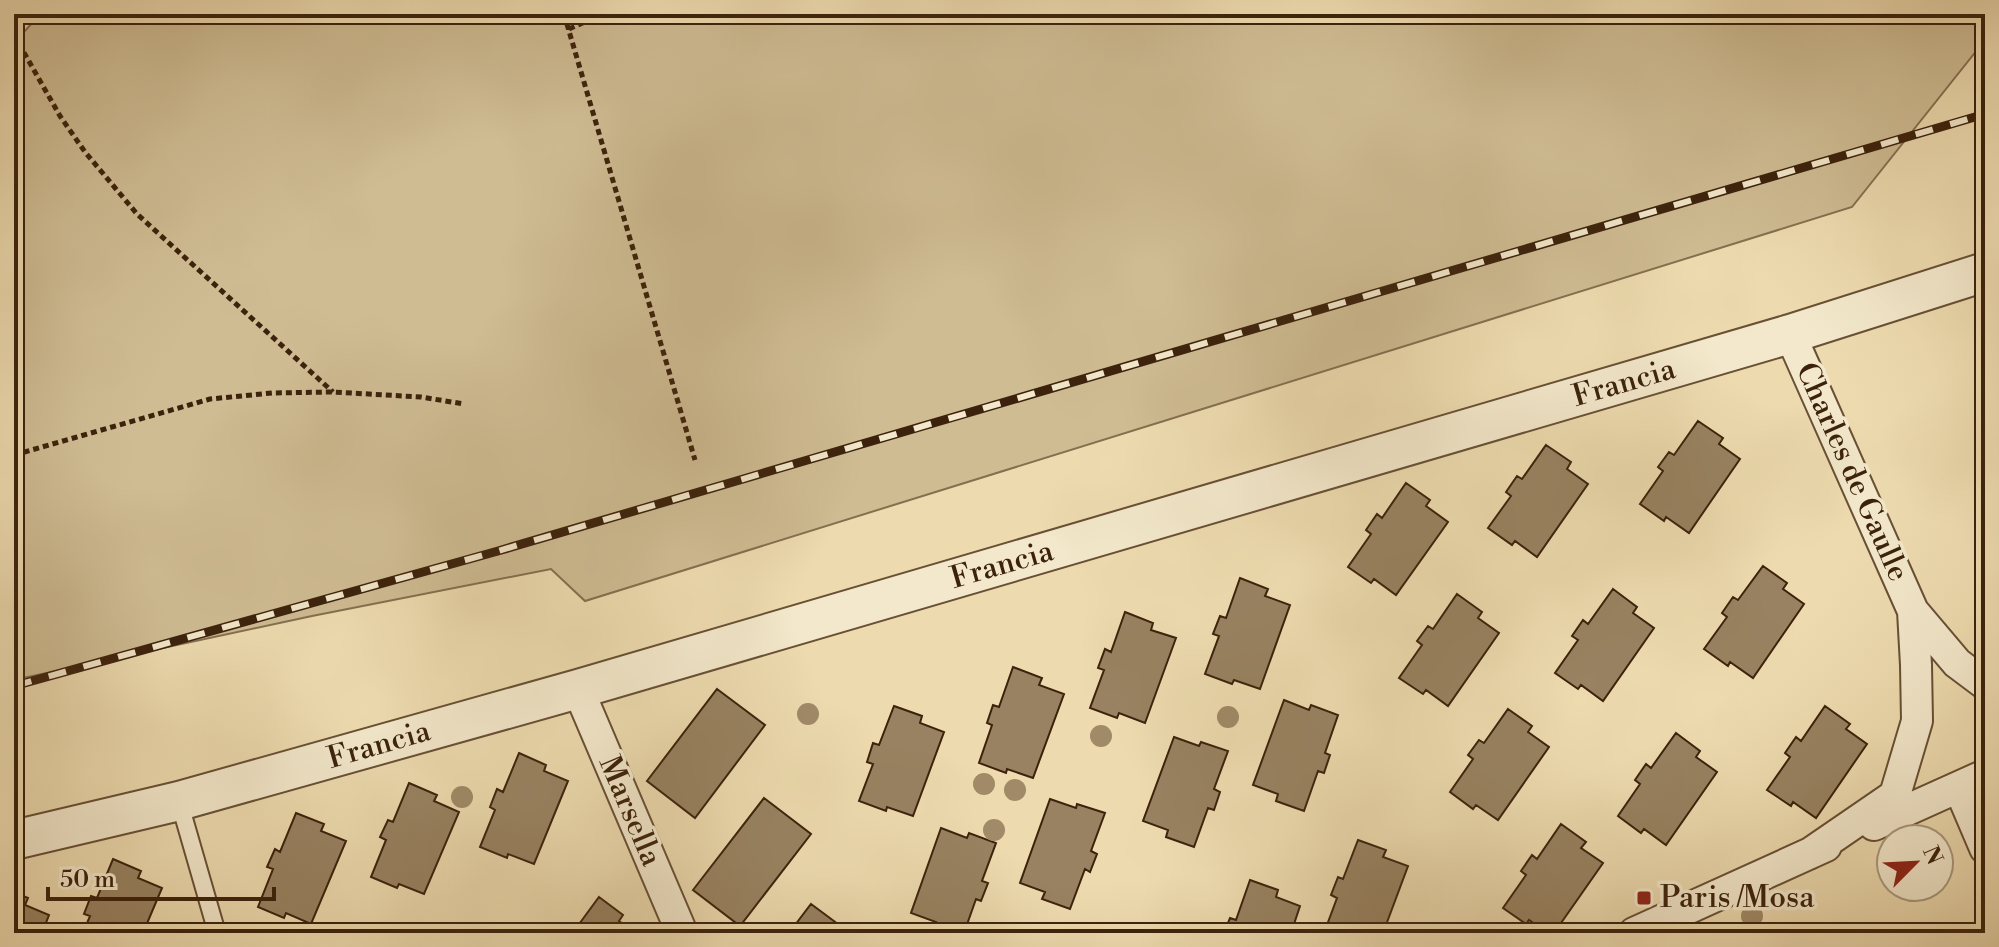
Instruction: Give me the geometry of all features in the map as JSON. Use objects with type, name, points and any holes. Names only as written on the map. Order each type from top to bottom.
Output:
[{"type":"street","name":"Francia","points":[[14,840],[179,801],[578,689],[1790,334],[1985,272]]},
{"type":"street","name":"Charles de Gaulle","points":[[1790,334],[1913,611],[1957,663],[1985,684]]},
{"type":"street","name":"Charles de Gaulle","points":[[1809,854],[1895,795],[1917,721],[1913,611]]},
{"type":"street","name":"Marsella","points":[[578,689],[682,933]]},
{"type":"street","points":[[1634,933],[1682,923],[1809,854],[1972,781],[1985,848]]},
{"type":"lane","points":[[179,801],[217,933]]},
{"type":"path","points":[[564,14],[695,460]]},
{"type":"path","points":[[569,29],[603,14]]},
{"type":"path","points":[[14,35],[60,116],[85,152],[137,214],[333,392]]},
{"type":"path","points":[[14,455],[210,399],[272,393],[333,392],[421,397],[464,404]]},
{"type":"shaded area","points":[[35,14],[1985,14],[1985,40],[1852,207],[585,601],[551,569],[14,680],[14,43],[33,22]]},
{"type":"building","points":[[1698,421],[1723,438],[1719,444],[1740,459],[1689,533],[1666,517],[1664,521],[1640,504],[1663,471],[1658,467],[1669,452],[1674,455]]},
{"type":"building","points":[[1546,445],[1571,462],[1567,469],[1588,484],[1537,557],[1515,541],[1512,545],[1488,528],[1511,496],[1506,492],[1517,476],[1522,479]]},
{"type":"building","points":[[1406,483],[1430,500],[1426,506],[1448,522],[1396,595],[1374,579],[1371,583],[1348,567],[1371,534],[1366,530],[1377,514],[1382,518]]},
{"type":"building","points":[[1763,566],[1787,583],[1783,589],[1804,604],[1753,678],[1730,662],[1728,666],[1704,649],[1727,617],[1722,613],[1733,597],[1738,600]]},
{"type":"building","points":[[1240,578],[1268,589],[1265,596],[1290,605],[1260,689],[1234,680],[1232,684],[1205,674],[1219,636],[1213,634],[1220,616],[1226,618]]},
{"type":"building","points":[[1613,589],[1637,607],[1633,613],[1654,628],[1603,701],[1581,685],[1578,689],[1555,673],[1578,640],[1572,636],[1583,620],[1588,624]]},
{"type":"building","points":[[1457,594],[1482,612],[1478,618],[1499,633],[1448,706],[1426,690],[1423,694],[1399,678],[1422,645],[1417,641],[1428,626],[1433,629]]},
{"type":"building","points":[[1125,612],[1153,623],[1151,630],[1176,638],[1145,723],[1119,713],[1117,718],[1090,708],[1104,670],[1098,668],[1105,649],[1111,652]]},
{"type":"building","points":[[1013,667],[1042,678],[1039,685],[1064,694],[1033,778],[1007,769],[1006,773],[979,763],[992,725],[987,723],[993,705],[999,707]]},
{"type":"building","points":[[717,689],[765,725],[695,818],[647,781]]},
{"type":"building","points":[[1284,700],[1309,710],[1311,705],[1338,715],[1325,753],[1330,755],[1324,773],[1318,771],[1304,811],[1276,801],[1278,794],[1253,785]]},
{"type":"building","points":[[894,706],[922,716],[920,723],[944,732],[913,816],[887,807],[886,811],[859,801],[873,764],[867,762],[873,743],[879,745]]},
{"type":"building","points":[[1825,706],[1850,724],[1846,729],[1867,744],[1816,818],[1793,802],[1791,806],[1767,790],[1790,757],[1785,753],[1796,737],[1801,741]]},
{"type":"building","points":[[1508,709],[1532,726],[1528,732],[1549,747],[1498,820],[1476,805],[1473,809],[1450,792],[1473,759],[1468,755],[1479,740],[1484,743]]},
{"type":"building","points":[[1676,733],[1700,751],[1696,757],[1717,772],[1666,845],[1644,829],[1641,833],[1618,816],[1640,784],[1635,780],[1646,764],[1651,768]]},
{"type":"building","points":[[1174,737],[1199,746],[1201,742],[1228,751],[1214,789],[1220,792],[1214,810],[1208,808],[1194,847],[1166,837],[1168,830],[1143,821]]},
{"type":"building","points":[[519,753],[546,765],[544,771],[568,781],[534,864],[480,847],[495,810],[490,807],[497,789],[503,792]]},
{"type":"building","points":[[409,783],[437,795],[434,801],[459,812],[424,894],[399,884],[397,888],[371,877],[386,840],[380,837],[388,820],[393,822]]},
{"type":"building","points":[[764,798],[811,834],[740,926],[693,890]]},
{"type":"building","points":[[1050,799],[1105,813],[1091,851],[1097,854],[1090,872],[1085,869],[1070,909],[1042,899],[1045,892],[1020,883]]},
{"type":"building","points":[[296,813],[324,824],[321,831],[346,841],[311,924],[286,913],[284,918],[258,907],[273,869],[267,867],[275,849],[280,852]]},
{"type":"building","points":[[1561,824],[1586,842],[1581,848],[1603,863],[1554,933],[1547,933],[1529,920],[1526,924],[1503,908],[1526,875],[1521,871],[1532,855],[1537,859]]},
{"type":"building","points":[[941,828],[967,838],[969,833],[996,843],[982,881],[988,883],[981,901],[976,899],[964,933],[946,933],[933,928],[936,922],[911,913]]},
{"type":"building","points":[[1358,840],[1386,850],[1383,857],[1408,866],[1383,933],[1324,933],[1337,898],[1331,895],[1338,877],[1343,879]]},
{"type":"building","points":[[113,859],[141,871],[138,878],[162,888],[143,933],[83,933],[90,916],[84,914],[91,896],[97,898]]},
{"type":"building","points":[[1250,880],[1278,890],[1276,897],[1300,906],[1291,933],[1224,933],[1230,918],[1236,920]]},
{"type":"building","points":[[14,892],[28,898],[25,905],[49,915],[42,933],[14,933]]},
{"type":"building","points":[[599,897],[623,915],[619,921],[635,933],[565,933],[569,928],[574,931]]},
{"type":"building","points":[[811,904],[850,933],[789,933]]},
{"type":"building","points":[[1137,924],[1161,933],[1134,933]]},
{"type":"railway","points":[[14,686],[498,551],[1985,114]]},
{"type":"place","name":"Paris /Mosa","points":[[1644,898]]}]
